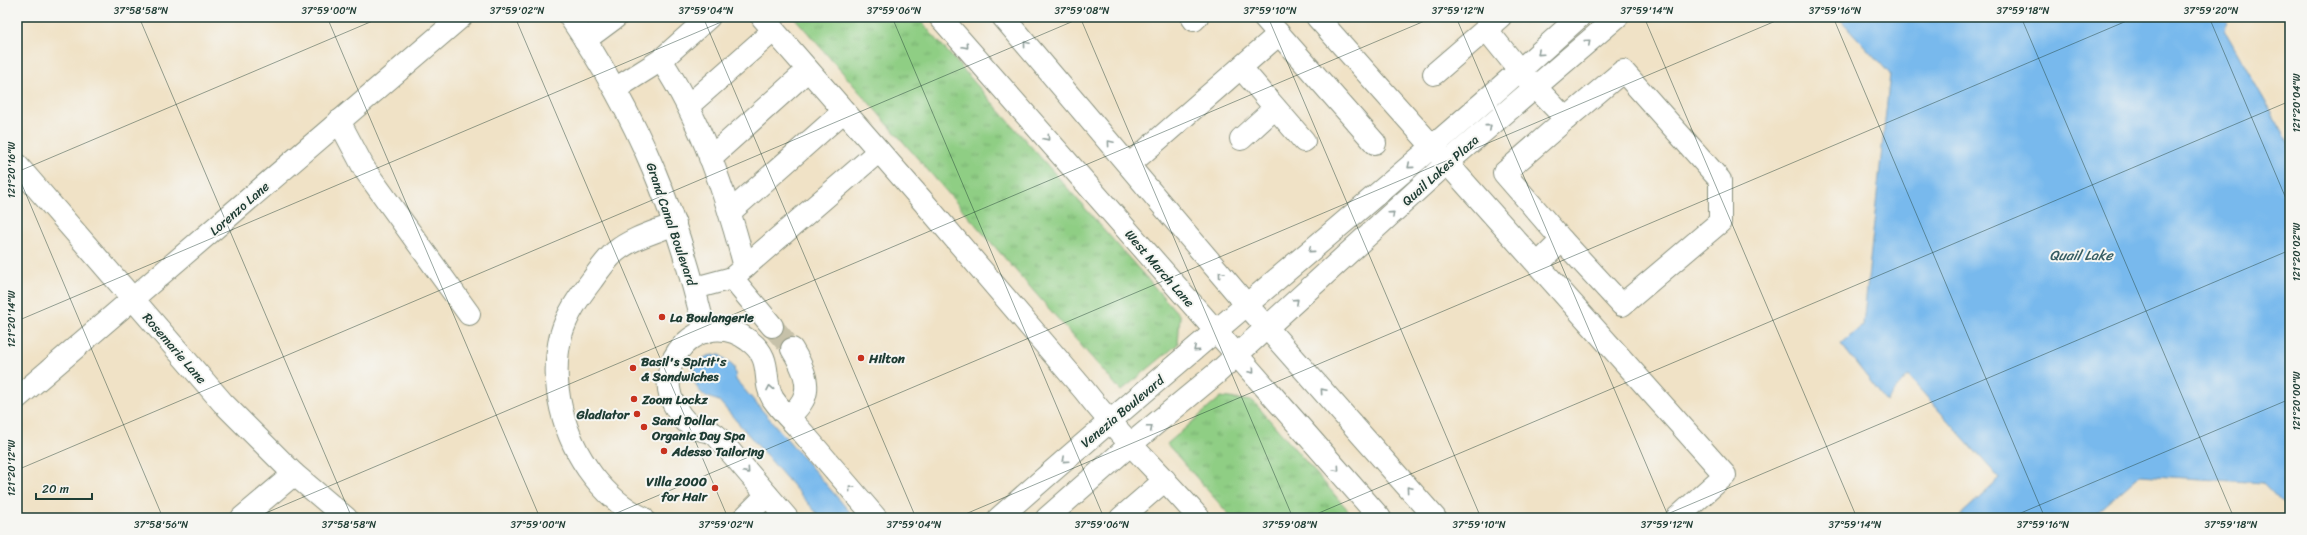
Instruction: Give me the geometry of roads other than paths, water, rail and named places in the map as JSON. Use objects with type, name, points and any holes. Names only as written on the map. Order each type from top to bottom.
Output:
[{"type":"street","name":"Lorenzo Lane","points":[[17,398],[461,17]]},
{"type":"street","name":"Grand Canal Boulevard","points":[[570,17],[615,89],[646,148],[675,224],[705,332]]},
{"type":"street","points":[[585,40],[616,17]]},
{"type":"street","points":[[615,89],[661,60],[709,17]]},
{"type":"street","name":"West March Lane","points":[[940,17],[1380,518]]},
{"type":"street","points":[[1003,17],[1246,304],[1435,518]]},
{"type":"street","points":[[1264,17],[1375,143]]},
{"type":"street","points":[[1317,17],[1434,146],[1725,475],[1677,518]]},
{"type":"street","name":"Quail Lakes Plaza","points":[[1246,304],[1434,146],[1579,17]]},
{"type":"street","name":"Quail Lakes Plaza","points":[[1267,328],[1448,162],[1617,17]]},
{"type":"street","points":[[1434,74],[1493,23],[1520,71],[1566,120]]},
{"type":"street","points":[[688,106],[767,24],[879,151],[1084,390],[1108,422],[1131,444],[1199,518]]},
{"type":"street","points":[[1129,165],[1279,34]]},
{"type":"street","points":[[661,60],[679,88],[688,106],[710,158],[730,212],[739,272],[772,326]]},
{"type":"street","points":[[1241,68],[1304,141]]},
{"type":"street","points":[[710,158],[808,70]]},
{"type":"street","points":[[1623,71],[1720,180],[1720,222],[1622,305],[1562,240],[1504,173],[1623,71]]},
{"type":"street","points":[[1241,139],[1275,108]]},
{"type":"street","points":[[730,212],[844,111]]},
{"type":"street","points":[[339,121],[365,170],[469,314]]},
{"type":"street","points":[[694,288],[739,272],[879,151]]},
{"type":"street","name":"Rosemarie Lane","points":[[17,165],[223,403],[294,474],[346,518]]},
{"type":"street","points":[[636,517],[617,502],[598,482],[583,464],[571,442],[563,418],[558,390],[558,355],[562,335],[577,299],[602,266],[626,244],[675,224]]},
{"type":"street","points":[[1538,264],[1562,240]]},
{"type":"street","name":"Venezia Boulevard","points":[[999,518],[1108,422],[1216,332],[1246,304]]},
{"type":"street","points":[[1047,518],[1267,328]]},
{"type":"street","points":[[787,518],[716,435],[711,431],[697,428],[685,420],[673,402],[668,379],[674,355],[691,338],[705,332],[726,331],[738,334],[758,349],[768,371],[773,399],[876,518]]},
{"type":"street","points":[[789,417],[804,400],[805,393],[804,374],[792,349]]},
{"type":"street","points":[[1158,380],[1180,403]]},
{"type":"street","points":[[242,518],[294,474]]},
{"type":"street","points":[[1121,518],[1165,480]]},
{"type":"street","points":[[744,518],[767,495]]},
{"type":"water","name":"Quail Lake","points":[[1838,17],[2228,17],[2225,31],[2290,145],[2290,511],[2263,483],[2140,475],[2091,518],[1957,518],[2000,479],[1908,376],[1886,401],[1841,344],[1863,325],[1890,74]]},
{"type":"water","points":[[712,355],[720,355],[734,367],[736,380],[855,518],[821,518],[719,401],[709,398],[699,391],[694,380],[695,369],[702,359]]},
{"type":"tunnel","points":[[772,326],[792,349]]},
{"type":"place","name":"La Boulangerie","points":[[662,317]]},
{"type":"place","name":"Hilton","points":[[861,358]]},
{"type":"place","name":"Basil's Spirit's & Sandwiches","points":[[633,368]]},
{"type":"place","name":"Zoom Lockz","points":[[634,399]]},
{"type":"place","name":"Gladiator","points":[[637,414]]},
{"type":"place","name":"Sand Dollar Organic Day Spa","points":[[644,427]]},
{"type":"place","name":"Adesso Tailoring","points":[[664,451]]},
{"type":"place","name":"Villa 2000 for Hair","points":[[715,488]]}]
